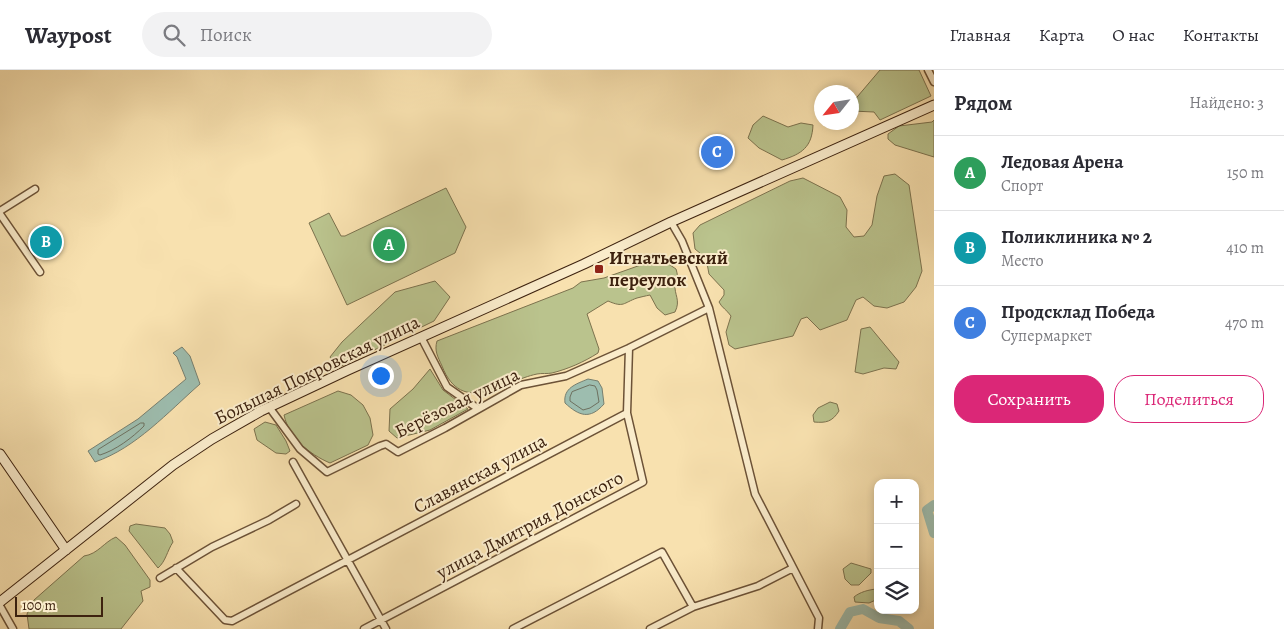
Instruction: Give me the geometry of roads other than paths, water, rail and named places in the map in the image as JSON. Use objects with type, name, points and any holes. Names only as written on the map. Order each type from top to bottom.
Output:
[{"type":"main road","name":"Большая Покровская улица","points":[[0,604],[173,465],[212,439],[269,407],[671,222],[934,105]]},
{"type":"main road","points":[[0,454],[66,550]]},
{"type":"street","points":[[928,70],[934,82]]},
{"type":"street","points":[[35,189],[0,212],[40,272]]},
{"type":"street","points":[[671,222],[682,241],[709,308],[755,494],[819,618],[818,629]]},
{"type":"street","points":[[629,348],[709,308]]},
{"type":"street","points":[[421,337],[447,387],[477,408]]},
{"type":"street","name":"Берёзовая улица","points":[[269,407],[300,449],[327,472],[386,444],[398,452],[521,385],[566,376],[629,348]]},
{"type":"street","name":"улица Дмитрия Донского","points":[[364,629],[643,482],[627,413],[629,348]]},
{"type":"street","name":"Славянская улица","points":[[176,568],[220,616],[229,622],[235,620],[627,413]]},
{"type":"street","points":[[293,462],[386,629]]},
{"type":"street","points":[[160,578],[212,547],[269,520],[296,504]]},
{"type":"street","points":[[513,629],[662,552],[693,607]]},
{"type":"street","points":[[650,629],[693,607],[758,586],[793,568]]},
{"type":"street","points":[[0,604],[13,629]]},
{"type":"water","points":[[182,347],[190,356],[200,384],[138,439],[110,456],[95,462],[88,451],[138,419],[186,379],[177,357],[173,353]]},
{"type":"water","points":[[588,379],[598,381],[602,388],[604,404],[594,412],[584,414],[575,411],[565,403],[565,398],[571,387]]},
{"type":"waterway","points":[[934,505],[927,510],[934,533]]},
{"type":"waterway","points":[[840,629],[850,612],[863,609],[879,618],[899,621],[909,629]]},
{"type":"place","name":"Продсклад Победа","points":[[717,152]]},
{"type":"place","name":"Поликлиника № 2","points":[[46,242]]},
{"type":"place","name":"Ледовая Арена","points":[[389,245]]},
{"type":"place","name":"Игнатьевский переулок","points":[[599,269]]}]
